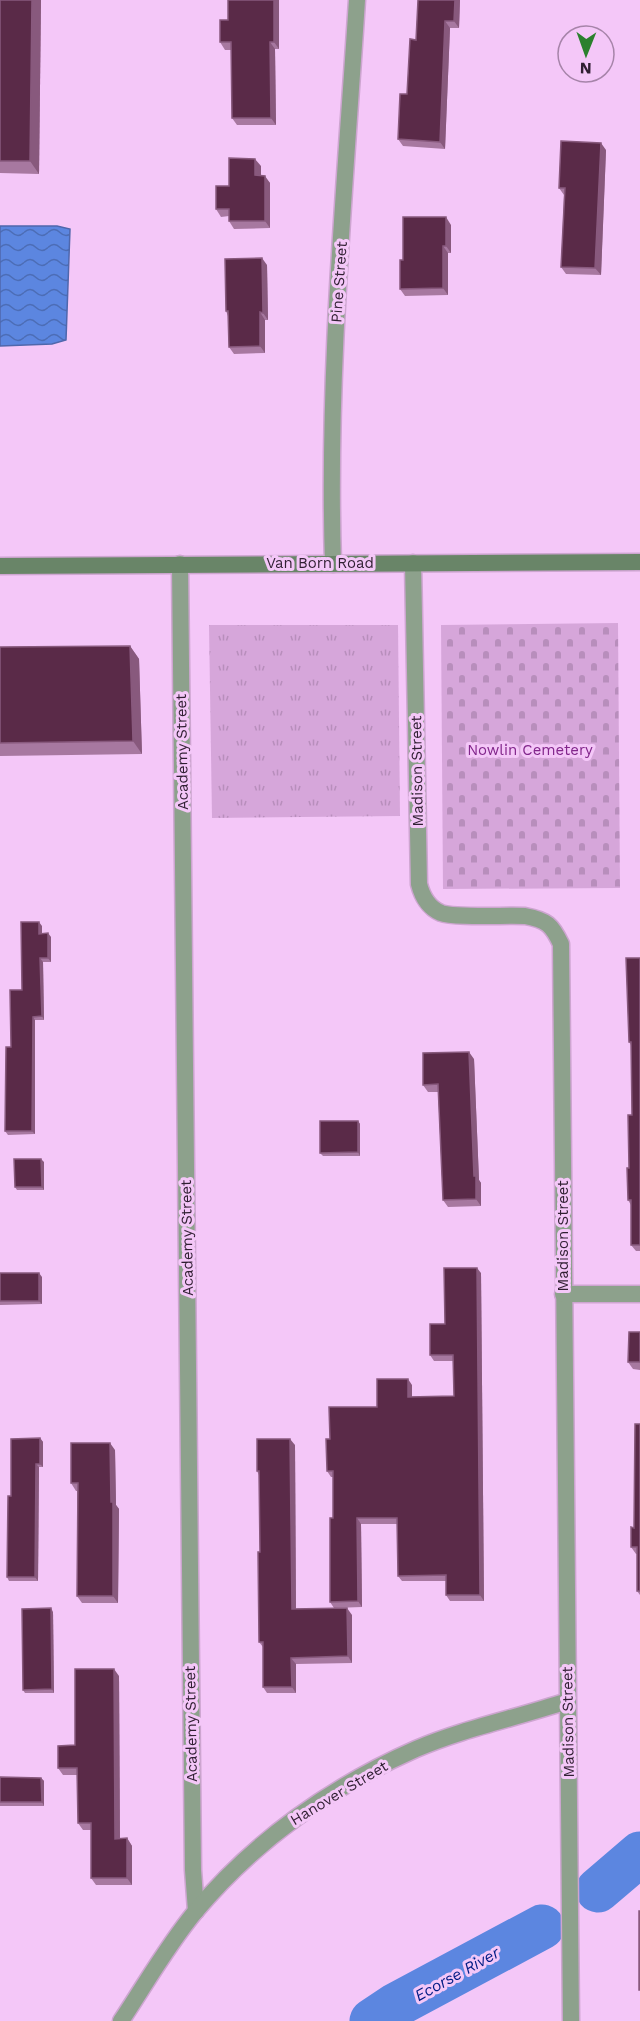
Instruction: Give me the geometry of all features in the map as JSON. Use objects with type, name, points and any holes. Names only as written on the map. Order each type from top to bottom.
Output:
[{"type":"main road","name":"Van Born Road","points":[[0,566],[640,562]]},
{"type":"street","name":"Pine Street","points":[[333,564],[331,495],[333,369],[357,0]]},
{"type":"street","name":"Madison Street","points":[[413,562],[419,884],[421,892],[430,906],[445,914],[538,918],[554,930],[561,944],[571,2021]]},
{"type":"street","name":"Academy Street","points":[[180,564],[192,1846],[196,1911]]},
{"type":"street","points":[[563,1294],[640,1294]]},
{"type":"street","name":"Hanover Street","points":[[121,2021],[196,1911],[228,1876],[278,1831],[321,1800],[368,1772],[416,1749],[467,1729],[527,1715],[567,1701]]},
{"type":"green space","name":"Nowlin Cemetery","points":[[618,623],[620,888],[443,889],[441,625]]},
{"type":"green space","points":[[209,625],[398,625],[400,816],[212,818]]},
{"type":"water","points":[[0,226],[57,226],[70,229],[66,340],[52,344],[0,346]]},
{"type":"building","points":[[0,0],[32,0],[30,161],[0,161]]},
{"type":"building","points":[[228,0],[274,0],[274,42],[270,42],[271,118],[232,118],[231,42],[220,42],[220,20],[228,20]]},
{"type":"building","points":[[418,0],[455,0],[454,21],[445,21],[440,142],[398,139],[400,94],[407,94],[410,39],[416,40]]},
{"type":"building","points":[[561,141],[601,143],[595,268],[561,267],[565,188],[559,188]]},
{"type":"building","points":[[229,158],[255,159],[255,175],[265,176],[265,221],[229,221],[229,209],[216,209],[216,186],[229,186]]},
{"type":"building","points":[[403,217],[446,217],[443,288],[400,289]]},
{"type":"building","points":[[262,258],[263,313],[260,312],[260,346],[229,347],[225,259]]},
{"type":"building","points":[[130,646],[133,741],[0,743],[0,647]]},
{"type":"building","points":[[21,922],[39,922],[39,934],[48,933],[48,958],[40,958],[42,1016],[33,1017],[32,1131],[5,1131],[6,1047],[11,1047],[10,990],[22,990]]},
{"type":"building","points":[[626,958],[640,958],[640,1245],[631,1245],[631,1200],[628,1200],[628,1115],[632,1115]]},
{"type":"building","points":[[469,1052],[476,1199],[443,1200],[438,1084],[423,1085],[423,1053]]},
{"type":"building","points":[[320,1121],[358,1121],[358,1152],[320,1153]]},
{"type":"building","points":[[14,1159],[41,1159],[42,1187],[15,1187]]},
{"type":"building","points":[[444,1268],[477,1268],[480,1595],[446,1595],[446,1575],[398,1576],[397,1518],[357,1518],[358,1601],[330,1602],[330,1518],[333,1518],[333,1471],[327,1471],[326,1439],[330,1439],[329,1407],[377,1407],[377,1379],[408,1379],[408,1397],[454,1396],[453,1355],[430,1355],[430,1324],[445,1324]]},
{"type":"building","points":[[0,1273],[39,1273],[39,1301],[0,1301]]},
{"type":"building","points":[[629,1332],[640,1332],[640,1362],[628,1362]]},
{"type":"building","points":[[635,1424],[640,1424],[640,1591],[637,1591],[637,1547],[631,1547],[631,1527],[634,1528]]},
{"type":"building","points":[[40,1438],[40,1464],[36,1464],[35,1577],[7,1577],[11,1439]]},
{"type":"building","points":[[257,1439],[290,1439],[292,1609],[347,1608],[348,1656],[291,1658],[292,1687],[263,1687],[263,1642],[259,1642],[258,1552],[260,1552]]},
{"type":"building","points":[[71,1443],[110,1443],[111,1502],[113,1502],[113,1596],[77,1596],[78,1483],[71,1483]]},
{"type":"building","points":[[51,1608],[52,1689],[23,1690],[22,1609]]},
{"type":"building","points":[[75,1669],[114,1669],[115,1839],[127,1838],[127,1878],[91,1878],[91,1823],[78,1823],[77,1768],[58,1768],[58,1746],[75,1745]]},
{"type":"building","points":[[0,1777],[41,1778],[42,1802],[0,1802]]},
{"type":"building","points":[[640,1911],[640,1990],[639,1990]]},
{"type":"waterway","name":"Ecorse River","points":[[598,1890],[640,1854]]},
{"type":"waterway","name":"Ecorse River","points":[[372,2021],[396,2005],[542,1927]]}]
